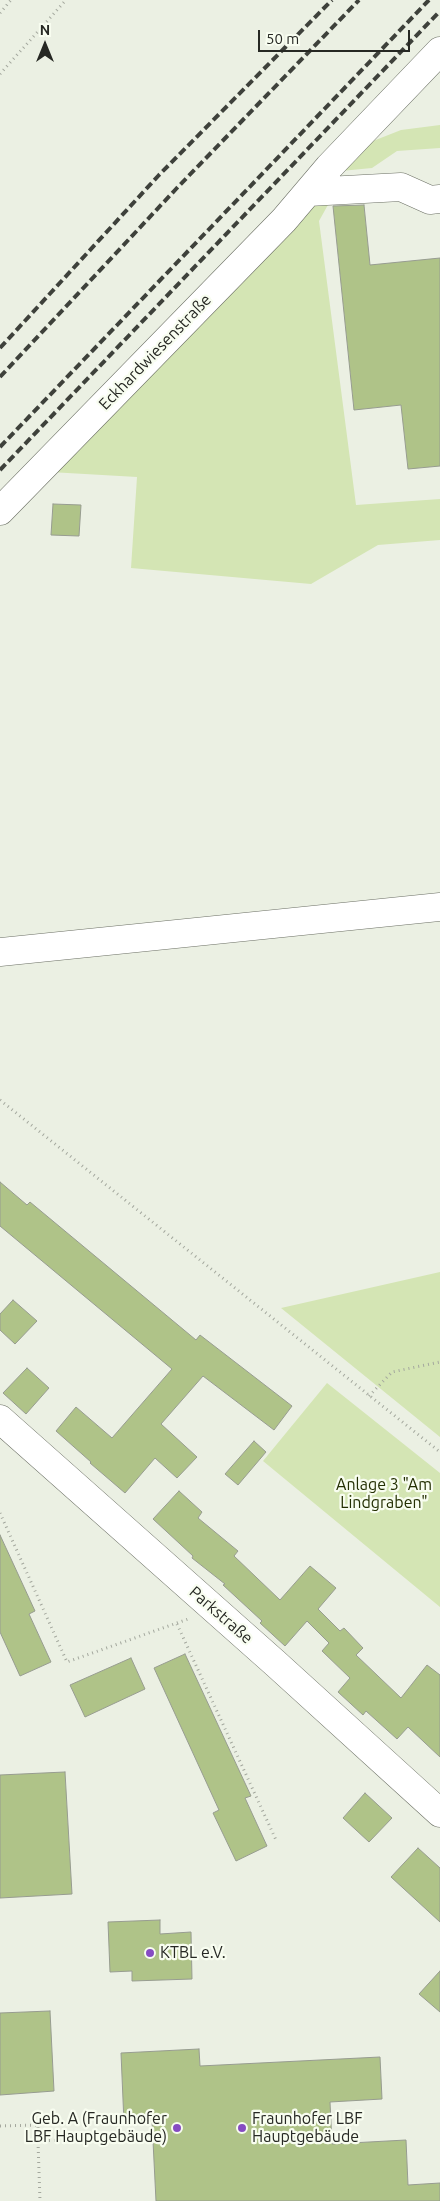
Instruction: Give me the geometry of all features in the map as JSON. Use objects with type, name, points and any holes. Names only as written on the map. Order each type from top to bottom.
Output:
[{"type":"street","name":"Eckhardwiesenstraße","points":[[0,511],[284,220],[329,167],[440,52]]},
{"type":"street","points":[[308,192],[401,187],[430,200],[440,200]]},
{"type":"street","points":[[0,952],[440,908]]},
{"type":"street","name":"Parkstraße","points":[[0,1419],[440,1813]]},
{"type":"path","points":[[0,13],[10,0]]},
{"type":"path","points":[[0,74],[66,0]]},
{"type":"path","points":[[0,1100],[440,1452]]},
{"type":"path","points":[[369,1396],[392,1372],[440,1362]]},
{"type":"path","points":[[0,1513],[67,1662],[177,1624],[213,1608]]},
{"type":"path","points":[[177,1624],[276,1840]]},
{"type":"path","points":[[0,2126],[38,2125],[40,2201]]},
{"type":"path","points":[[38,2141],[119,2138],[121,2134],[153,2133]]},
{"type":"green space","points":[[440,125],[440,148],[397,151],[372,168],[341,171],[368,143],[401,130]]},
{"type":"green space","points":[[329,203],[319,221],[356,505],[440,499],[440,540],[378,545],[311,584],[131,568],[137,477],[50,472],[298,209]]},
{"type":"green space","points":[[440,1272],[440,1437],[281,1308]]},
{"type":"green space","name":"Anlage 3 \"Am Lindgraben\"","points":[[327,1383],[440,1473],[440,1607],[263,1461]]},
{"type":"building","points":[[364,205],[370,265],[440,258],[440,466],[408,469],[401,405],[354,410],[333,206]]},
{"type":"building","points":[[53,504],[81,505],[79,536],[51,535]]},
{"type":"building","points":[[0,1182],[27,1205],[30,1202],[196,1340],[200,1335],[292,1406],[274,1430],[203,1376],[161,1424],[197,1457],[177,1478],[155,1458],[125,1493],[90,1463],[56,1431],[76,1407],[112,1438],[172,1369],[0,1226]]},
{"type":"building","points":[[13,1300],[37,1321],[15,1344],[0,1330],[0,1314]]},
{"type":"building","points":[[27,1368],[49,1388],[26,1414],[3,1393]]},
{"type":"building","points":[[254,1441],[266,1452],[238,1485],[225,1474]]},
{"type":"building","points":[[179,1491],[202,1512],[198,1518],[238,1551],[234,1556],[280,1600],[310,1566],[336,1588],[318,1609],[340,1631],[344,1628],[363,1648],[356,1655],[401,1698],[427,1665],[440,1675],[440,1757],[408,1727],[397,1739],[366,1711],[363,1715],[338,1692],[350,1678],[322,1651],[329,1643],[307,1621],[285,1646],[260,1623],[262,1621],[223,1585],[225,1584],[192,1558],[193,1556],[153,1519]]},
{"type":"building","points":[[0,1535],[35,1611],[29,1614],[51,1662],[20,1676],[0,1632]]},
{"type":"building","points":[[185,1654],[251,1796],[245,1798],[267,1846],[236,1861],[213,1813],[219,1810],[154,1668]]},
{"type":"building","points":[[131,1658],[145,1689],[85,1717],[70,1685]]},
{"type":"building","points":[[65,1772],[72,1894],[0,1898],[0,1775]]},
{"type":"building","points":[[365,1793],[392,1818],[369,1842],[343,1818]]},
{"type":"building","points":[[418,1848],[440,1868],[440,1922],[391,1877]]},
{"type":"building","name":"KTBL e.V.","points":[[160,1920],[160,1934],[191,1932],[192,1979],[132,1981],[132,1971],[110,1972],[108,1922]]},
{"type":"building","points":[[440,1971],[440,2012],[419,1994]]},
{"type":"building","points":[[50,2011],[54,2091],[0,2095],[0,2013]]},
{"type":"building","name":"Geb. A (Fraunhofer LBF Hauptgebäude)","points":[[199,2049],[200,2066],[380,2057],[382,2099],[330,2102],[332,2144],[406,2140],[408,2185],[440,2183],[440,2201],[156,2201],[152,2121],[124,2123],[121,2053]]},
{"type":"railway","points":[[0,348],[159,175],[332,0]]},
{"type":"railway","points":[[0,377],[176,189],[359,0]]},
{"type":"railway","points":[[0,447],[429,0]]},
{"type":"railway","points":[[0,470],[440,11]]},
{"type":"place","name":"KTBL e.V.","points":[[150,1953]]},
{"type":"place","name":"Geb. A (Fraunhofer LBF Hauptgebäude)","points":[[177,2128]]},
{"type":"place","name":"Fraunhofer LBF Hauptgebäude","points":[[242,2128]]}]
